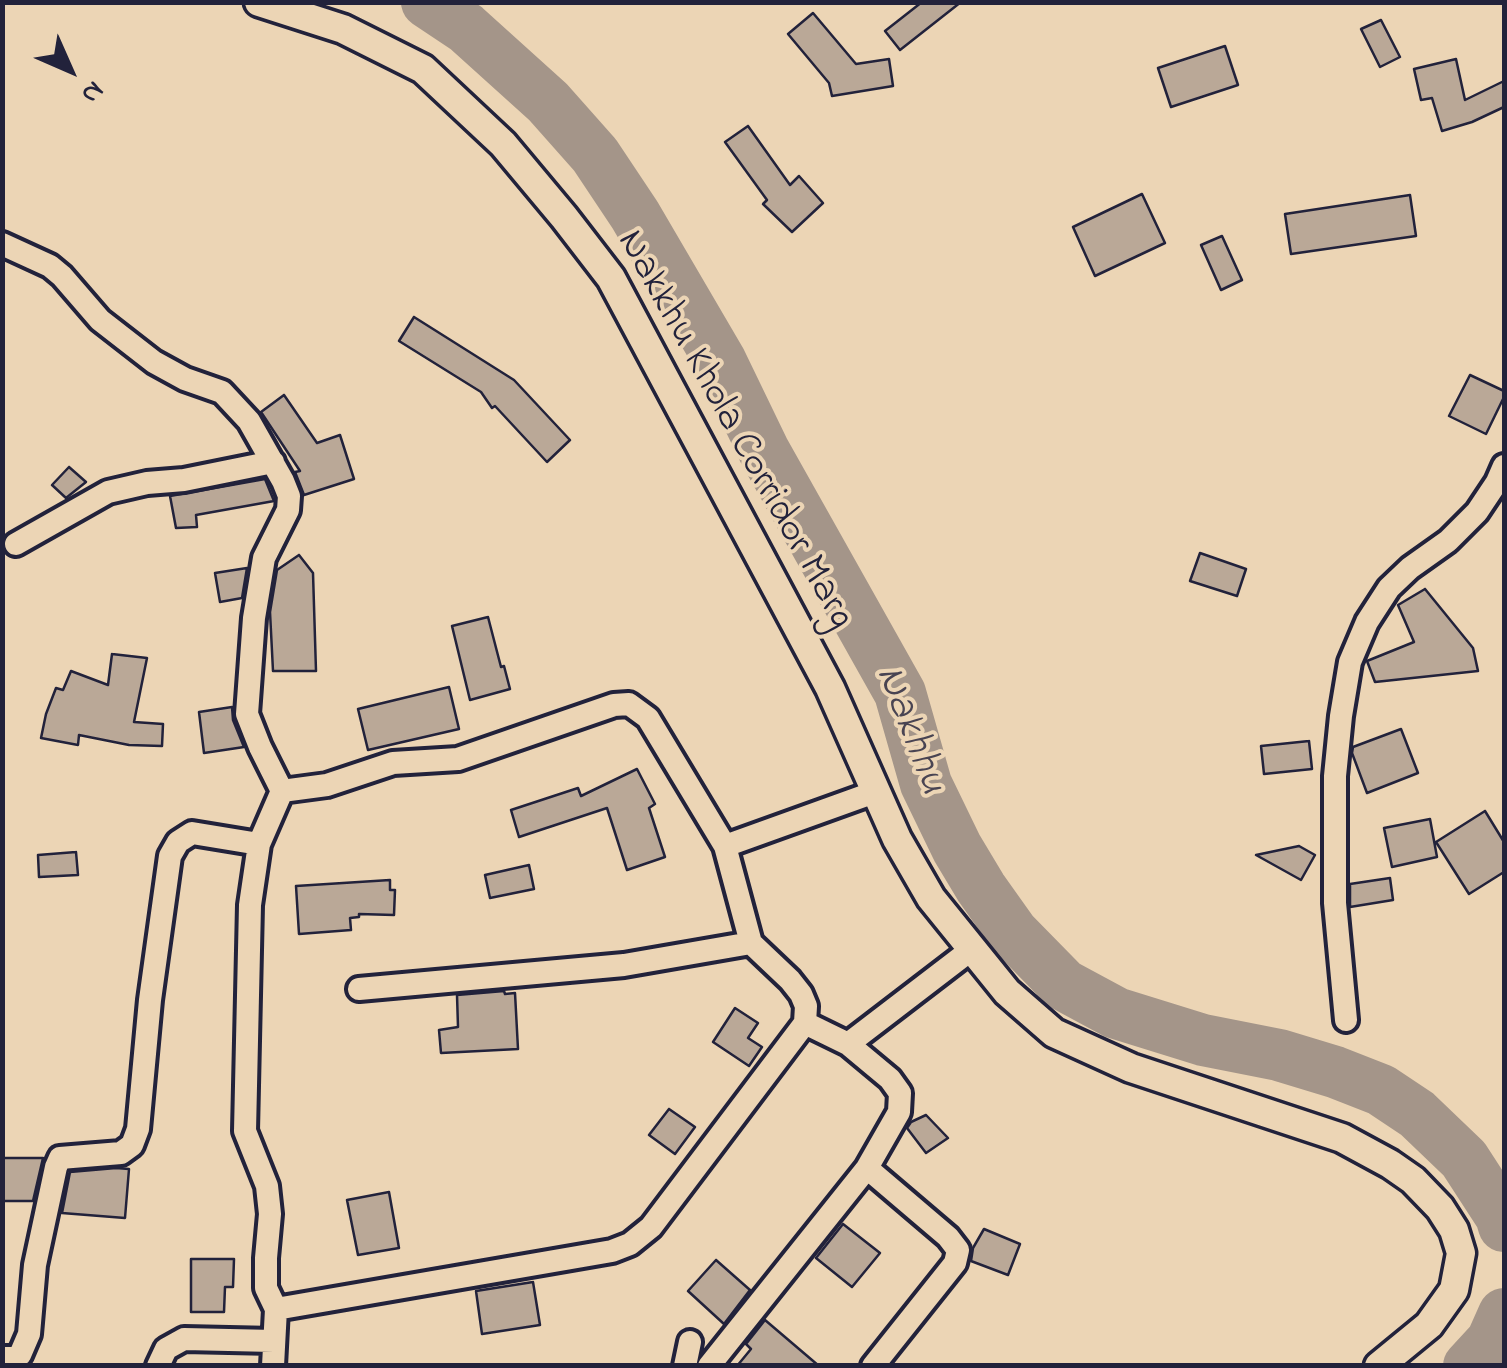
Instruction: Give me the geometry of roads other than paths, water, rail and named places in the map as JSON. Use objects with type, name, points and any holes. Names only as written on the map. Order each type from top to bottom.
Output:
[{"type":"street","name":"Nakkhu Khola Corridor Marg","points":[[259,2],[344,29],[423,69],[503,144],[564,217],[610,278],[657,362],[830,688],[896,840],[931,898],[1007,992],[1054,1033],[1131,1068],[1342,1138],[1390,1164],[1440,1208],[1454,1230],[1461,1253],[1454,1290],[1429,1325],[1379,1366]]},
{"type":"street","points":[[2,244],[50,266],[100,320],[154,362],[185,379],[222,392],[248,421],[289,496],[288,510],[264,558],[254,618],[248,714],[282,792],[259,844],[250,905],[244,1131],[268,1186],[266,1288],[276,1310],[272,1366]]},
{"type":"street","points":[[16,544],[108,492],[273,462]]},
{"type":"street","points":[[1346,1020],[1335,904],[1336,776],[1350,662],[1367,622],[1389,588],[1477,512],[1504,466]]},
{"type":"street","points":[[276,1310],[595,1254],[630,1244],[651,1227],[805,1023],[806,1006],[790,980],[751,943],[725,846],[648,718],[629,704],[614,705],[458,759],[392,763],[327,784],[282,792]]},
{"type":"street","points":[[725,846],[876,792]]},
{"type":"street","points":[[2,1358],[20,1354],[29,1334],[36,1265],[60,1158],[121,1153],[132,1146],[138,1128],[150,1000],[170,856],[178,842],[192,833],[259,844]]},
{"type":"street","points":[[360,988],[624,965],[751,943]]},
{"type":"street","points":[[848,1044],[972,949]]},
{"type":"street","points":[[709,1366],[867,1168],[899,1112],[900,1094],[874,1062],[805,1023]]},
{"type":"street","points":[[867,1168],[958,1250],[955,1263],[873,1366]]},
{"type":"street","points":[[158,1366],[166,1349],[184,1339],[274,1340]]},
{"type":"waterway","name":"Nakhhu","points":[[427,2],[466,28],[548,102],[595,155],[635,215],[721,362],[764,451],[900,693],[926,784],[957,848],[1013,933],[1064,985],[1116,1013],[1203,1040],[1279,1055],[1381,1090],[1417,1114],[1464,1159],[1504,1226]]},
{"type":"waterway","name":"Nakhhu","points":[[1469,1366],[1492,1341],[1504,1314]]}]
